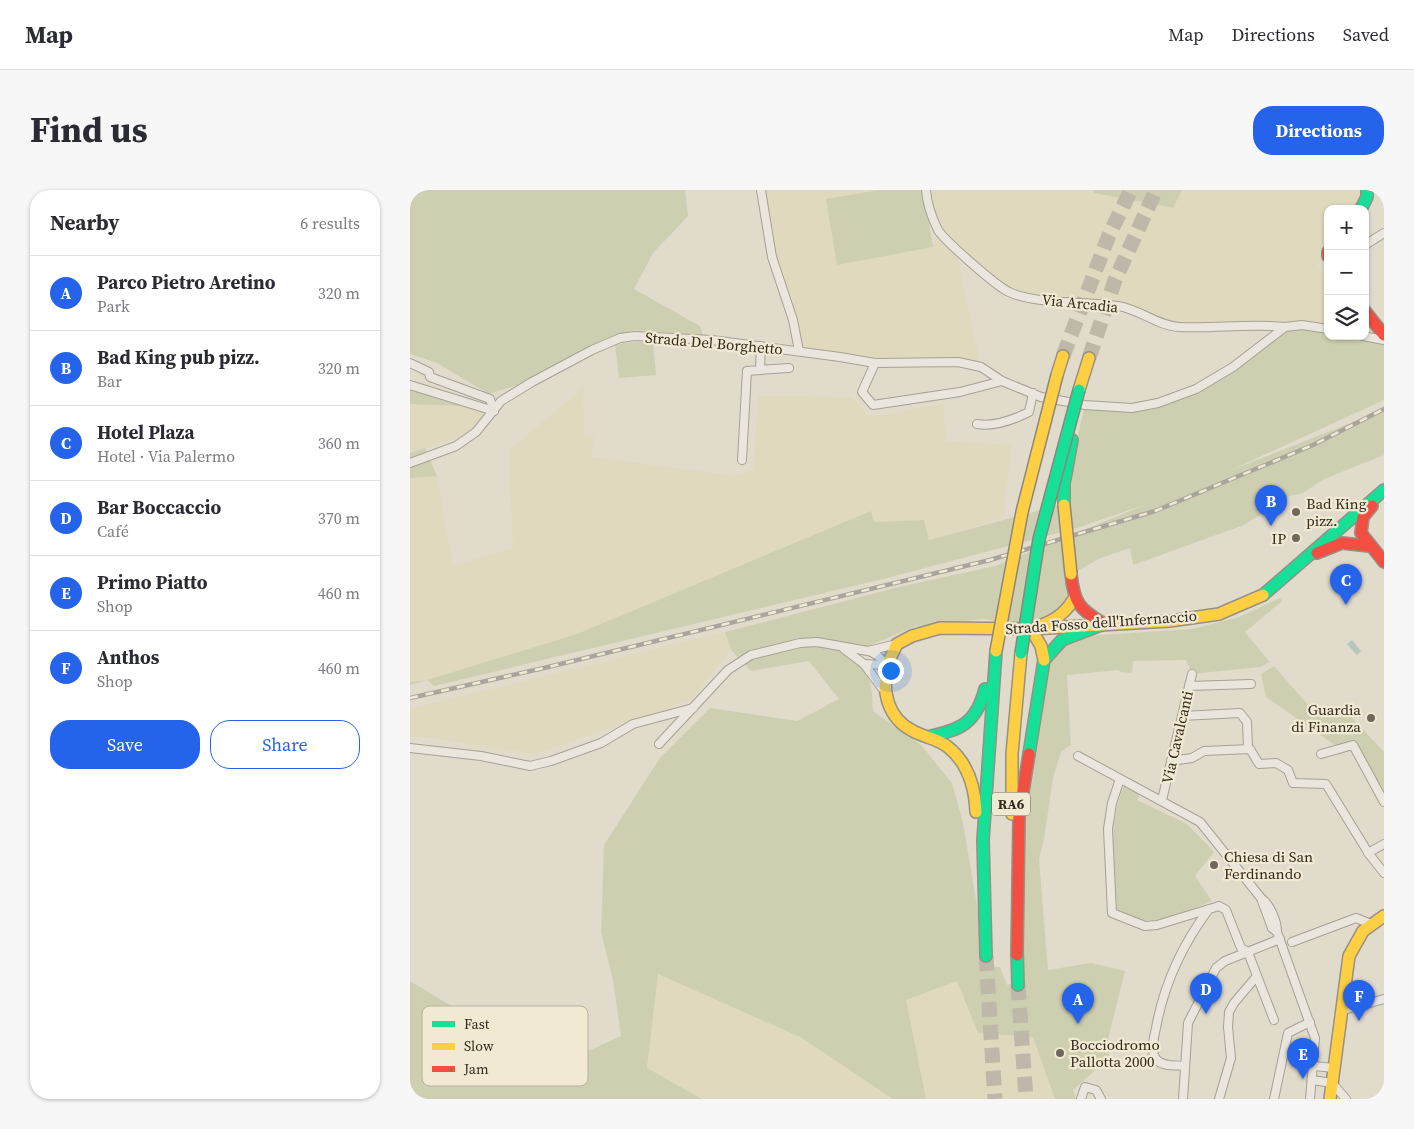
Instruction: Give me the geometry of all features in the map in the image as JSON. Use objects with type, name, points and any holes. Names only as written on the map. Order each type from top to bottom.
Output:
[{"type":"main road","points":[[1363,205],[1367,197],[1367,190]]},
{"type":"main road","points":[[1369,316],[1384,335]]},
{"type":"main road","name":"RA6","points":[[986,956],[984,903],[986,780],[993,651],[1014,539],[1032,459],[1063,356]]},
{"type":"main road","name":"RA6","points":[[1018,985],[1012,874],[1011,787],[1021,653],[1039,539],[1089,358]]},
{"type":"main road","points":[[1017,955],[1019,817],[1044,660],[1041,646],[1031,629],[1056,621],[1068,609],[1073,600],[1064,505],[1064,484],[1076,423],[1079,390]]},
{"type":"main road","points":[[1381,492],[1361,522],[1361,534],[1384,562]]},
{"type":"main road","name":"Strada Fosso dell'Infernaccio","points":[[897,644],[912,636],[940,628],[1031,629],[1170,621],[1219,614],[1260,597],[1295,569],[1341,525],[1381,492]]},
{"type":"main road","points":[[1295,569],[1322,550],[1338,543],[1351,542],[1369,546]]},
{"type":"main road","points":[[1073,600],[1088,615],[1104,624]]},
{"type":"main road","points":[[1044,660],[1062,640],[1104,624]]},
{"type":"main road","points":[[897,644],[887,665],[884,692],[894,716],[902,725],[948,747],[967,772],[976,799],[978,871],[984,903]]},
{"type":"main road","points":[[928,737],[953,731],[973,719],[982,707],[993,651]]},
{"type":"main road","points":[[1330,1099],[1349,956],[1355,942],[1370,924],[1384,916]]},
{"type":"street","points":[[761,190],[772,257],[793,320],[799,351]]},
{"type":"street","name":"Via Arcadia","points":[[926,190],[931,213],[939,231],[1010,292],[1034,298],[1119,306],[1136,310],[1176,327],[1200,328],[1258,324],[1285,326]]},
{"type":"street","points":[[1369,243],[1384,233]]},
{"type":"street","points":[[1285,326],[1302,325],[1324,328]]},
{"type":"street","name":"Strada Del Borghetto","points":[[410,462],[456,446],[476,432],[501,401],[592,350],[620,338],[635,336],[664,337],[761,346],[875,363],[958,362],[981,367],[1002,381],[1033,394],[1085,405],[1132,408],[1158,403],[1196,389],[1233,367],[1285,326]]},
{"type":"street","points":[[1369,337],[1384,340]]},
{"type":"street","points":[[760,370],[761,346]]},
{"type":"street","points":[[410,363],[429,372],[430,377],[490,400],[494,411]]},
{"type":"street","points":[[875,363],[862,392],[873,405],[960,392],[1002,381]]},
{"type":"street","points":[[742,460],[747,371],[789,368]]},
{"type":"street","points":[[410,385],[494,411]]},
{"type":"street","points":[[977,424],[984,425],[1011,421],[1029,412],[1033,394]]},
{"type":"street","name":"Strada Fosso dell'Infernaccio","points":[[659,744],[728,670],[751,655],[800,643],[817,642],[868,651],[877,655],[887,665]]},
{"type":"street","name":"Strada Fosso dell'Infernaccio","points":[[868,651],[897,644]]},
{"type":"street","name":"Strada Fosso dell'Infernaccio","points":[[844,648],[864,664],[884,692]]},
{"type":"street","points":[[864,664],[887,665]]},
{"type":"street","name":"Via Cavalcanti","points":[[1162,800],[1192,674]]},
{"type":"street","points":[[1189,686],[1251,684]]},
{"type":"street","points":[[410,748],[482,756],[530,766],[551,761],[601,743],[632,724],[693,708]]},
{"type":"street","points":[[1182,716],[1240,713],[1247,722],[1248,749],[1259,764],[1276,763],[1288,770],[1293,783],[1326,784],[1368,853],[1384,873]]},
{"type":"street","points":[[1322,754],[1353,745],[1384,802]]},
{"type":"street","points":[[1171,761],[1192,758],[1204,750],[1248,749]]},
{"type":"street","points":[[1078,756],[1200,822],[1255,889],[1261,898],[1261,904],[1272,928],[1279,936],[1316,1042],[1310,1099]]},
{"type":"street","points":[[1120,778],[1112,803],[1108,829],[1112,912],[1145,926],[1157,925],[1219,906],[1226,910],[1242,948],[1248,952],[1274,1020]]},
{"type":"street","points":[[1368,853],[1384,844]]},
{"type":"street","points":[[1185,1066],[1167,1065],[1158,1061],[1153,1053],[1154,1040],[1161,1000],[1170,974],[1187,941],[1209,909]]},
{"type":"street","points":[[1292,942],[1356,918],[1370,924]]},
{"type":"street","points":[[1183,1099],[1188,1023],[1216,968],[1225,961],[1279,936]]},
{"type":"street","points":[[1219,1099],[1231,1058],[1228,1027],[1229,1013],[1234,1003],[1258,976]]},
{"type":"street","points":[[1342,1010],[1384,1000]]},
{"type":"street","points":[[1274,1099],[1288,1033],[1310,1022]]},
{"type":"street","points":[[1314,1066],[1334,1068]]},
{"type":"street","points":[[1312,1080],[1332,1083],[1346,1099]]},
{"type":"street","points":[[1081,1099],[1085,1087],[1096,1090],[1101,1099]]},
{"type":"shaded area","points":[[761,190],[879,190],[826,200],[933,247],[939,231],[931,190],[1093,190],[1094,193],[1172,208],[1182,190],[1363,190],[1359,205],[1324,205],[1324,256],[1316,267],[1324,276],[1324,324],[1320,328],[1176,327],[1136,310],[1034,298],[995,282],[955,247],[981,367],[958,362],[875,363],[799,351],[772,257]]},
{"type":"shaded area","points":[[583,388],[584,436],[593,435],[592,457],[736,476],[753,471],[758,396],[852,397],[869,417],[943,404],[946,441],[1011,445],[1004,518],[928,540],[923,520],[873,522],[871,511],[577,634],[427,680],[410,682],[410,478],[437,476],[453,566],[513,548],[509,450]]},
{"type":"shaded area","points":[[410,404],[482,407],[494,411],[476,432],[410,453]]},
{"type":"shaded area","points":[[725,632],[731,650],[691,700],[535,754],[425,737],[410,737],[410,709]]},
{"type":"shaded area","points":[[1352,640],[1361,651],[1357,655],[1347,644]]},
{"type":"shaded area","points":[[658,974],[802,1038],[893,1099],[702,1099],[647,1068]]},
{"type":"shaded area","points":[[957,981],[978,1033],[1033,1037],[1055,1099],[926,1099],[906,1000]]},
{"type":"green space","points":[[410,190],[685,190],[688,216],[653,253],[634,289],[700,326],[703,335],[634,330],[597,343],[517,385],[489,394],[437,363],[410,354]]},
{"type":"green space","points":[[879,190],[923,190],[933,247],[837,265],[826,199]]},
{"type":"green space","points":[[1093,190],[1182,190],[1173,208],[1094,193]]},
{"type":"green space","points":[[1285,327],[1324,329],[1324,340],[1369,340],[1369,337],[1384,340],[1384,400],[1229,471],[1384,410],[1384,455],[1324,479],[1303,493],[1290,496],[1244,525],[1133,565],[1130,548],[1101,558],[1066,577],[1067,599],[1057,615],[1015,625],[984,619],[916,626],[866,647],[851,644],[848,655],[866,673],[869,679],[873,711],[921,745],[952,783],[963,823],[978,912],[979,966],[1000,967],[1007,985],[1024,979],[1021,832],[1044,681],[1055,648],[1085,636],[1192,629],[1239,617],[1280,598],[1282,601],[1245,632],[1270,662],[1260,667],[1192,674],[1186,660],[1133,661],[1132,673],[1120,672],[1119,670],[1067,675],[1071,745],[1061,752],[1053,778],[1044,839],[1039,859],[1048,970],[1091,963],[1125,971],[1106,1047],[1110,1057],[1073,1090],[1076,1099],[1055,1099],[1033,1037],[978,1033],[957,981],[906,1000],[926,1099],[893,1099],[802,1038],[658,974],[647,1068],[702,1099],[410,1099],[410,981],[452,1006],[422,1006],[422,1086],[588,1086],[588,1051],[621,1036],[613,980],[601,932],[604,845],[660,758],[710,708],[797,721],[839,699],[809,661],[751,671],[731,650],[725,632],[899,587],[995,566],[1147,504],[1077,528],[887,578],[434,686],[427,680],[577,634],[871,511],[874,522],[924,520],[929,540],[1070,502],[1075,448],[1085,405],[1132,408],[1196,389]]},
{"type":"green space","points":[[653,341],[656,375],[619,378],[615,344]]},
{"type":"green space","points":[[410,385],[482,407],[410,404]]},
{"type":"green space","points":[[425,448],[437,476],[410,478],[410,453]]},
{"type":"green space","points":[[1274,666],[1315,713],[1329,714],[1340,705],[1384,752],[1384,793],[1354,743],[1339,748],[1266,697],[1261,674]]},
{"type":"green space","points":[[427,680],[410,685],[410,682]]},
{"type":"green space","points":[[1124,786],[1141,793],[1137,800],[1187,824],[1214,852],[1195,876],[1212,901],[1164,919],[1139,920],[1117,909],[1113,846],[1115,816]]},
{"type":"tunnel","points":[[1063,356],[1109,235],[1131,190]]},
{"type":"tunnel","points":[[1089,358],[1115,280],[1156,190]]},
{"type":"tunnel","points":[[986,956],[995,1099]]},
{"type":"tunnel","points":[[1018,985],[1026,1099]]},
{"type":"railway","points":[[410,698],[544,668],[990,560],[1155,511],[1313,445],[1384,409]]},
{"type":"traffic: fast","points":[[1363,205],[1367,197],[1367,190]]},
{"type":"traffic: fast","points":[[1021,653],[1039,539],[1079,390]]},
{"type":"traffic: fast","points":[[1064,505],[1064,484],[1072,440]]},
{"type":"traffic: fast","points":[[1263,595],[1384,490]]},
{"type":"traffic: fast","points":[[1029,754],[1044,660],[1062,640],[1104,624]]},
{"type":"traffic: fast","points":[[986,956],[983,840],[996,651]]},
{"type":"traffic: fast","points":[[927,737],[965,724],[977,710],[985,689]]},
{"type":"traffic: fast","points":[[1017,947],[1018,985]]},
{"type":"traffic: slow","points":[[1057,375],[1063,356]]},
{"type":"traffic: slow","points":[[1079,390],[1089,358]]},
{"type":"traffic: slow","points":[[996,651],[1022,512],[1057,375]]},
{"type":"traffic: slow","points":[[1064,505],[1071,574]]},
{"type":"traffic: slow","points":[[887,665],[897,644],[912,636],[940,628],[1031,629],[1170,621],[1219,614],[1263,595]]},
{"type":"traffic: slow","points":[[1044,660],[1041,646],[1031,629],[1055,619],[1065,611],[1073,600]]},
{"type":"traffic: slow","points":[[1012,814],[1012,754],[1021,653]]},
{"type":"traffic: slow","points":[[887,665],[886,694],[892,711],[904,725],[917,733],[944,744],[961,760],[972,785],[976,812]]},
{"type":"traffic: slow","points":[[1330,1099],[1349,956],[1363,931],[1384,916]]},
{"type":"traffic: jam","points":[[1369,316],[1384,335]]},
{"type":"traffic: jam","points":[[1372,506],[1363,517],[1361,533],[1384,562]]},
{"type":"traffic: jam","points":[[1317,553],[1342,543],[1369,546]]},
{"type":"traffic: jam","points":[[1071,574],[1074,592],[1079,604],[1089,614],[1104,624]]},
{"type":"traffic: jam","points":[[1017,955],[1019,817],[1029,754]]},
{"type":"place","name":"Bad King pizz.","points":[[1296,512]]},
{"type":"place","name":"Bad King pub pizz.","points":[[1271,526]]},
{"type":"place","name":"IP","points":[[1296,538]]},
{"type":"place","name":"Hotel Plaza","points":[[1346,605]]},
{"type":"place","name":"Guardia di Finanza","points":[[1371,718]]},
{"type":"place","name":"Chiesa di San Ferdinando","points":[[1214,865]]},
{"type":"place","name":"Bar Boccaccio","points":[[1206,1014]]},
{"type":"place","name":"Anthos","points":[[1359,1021]]},
{"type":"place","name":"Parco Pietro Aretino","points":[[1078,1024]]},
{"type":"place","name":"Bocciodromo Pallotta 2000","points":[[1060,1053]]},
{"type":"place","name":"Primo Piatto","points":[[1303,1079]]}]
